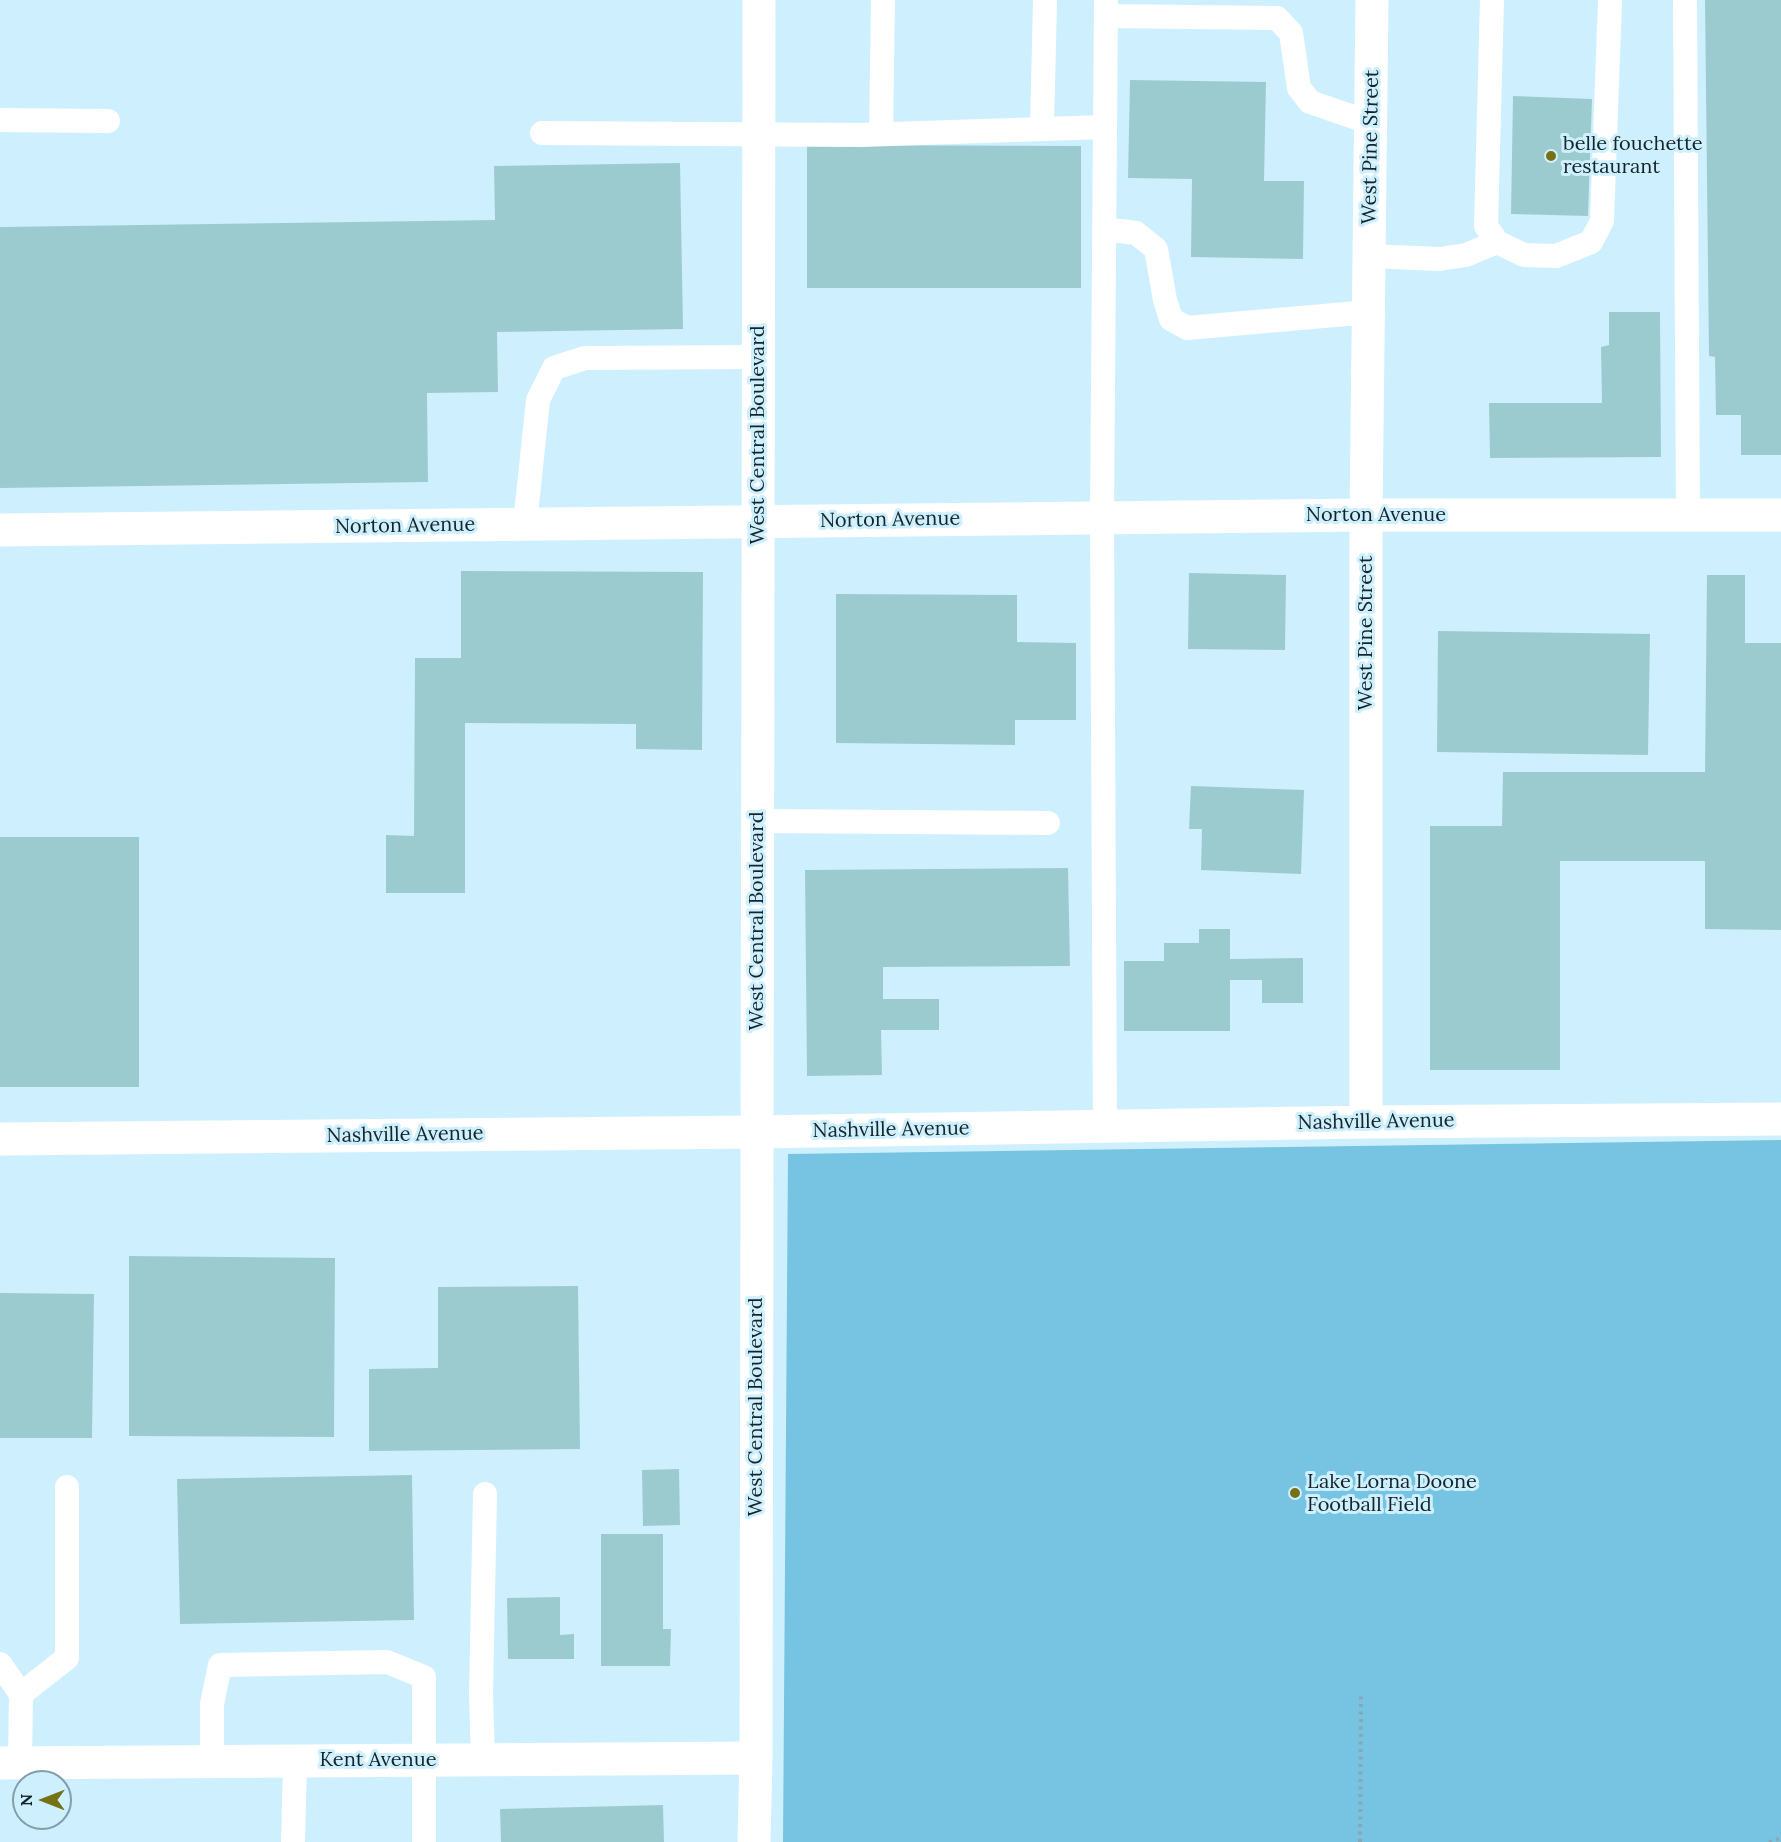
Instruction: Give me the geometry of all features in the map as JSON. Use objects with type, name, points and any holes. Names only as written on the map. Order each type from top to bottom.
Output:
[{"type":"street","name":"West Central Boulevard","points":[[754,1842],[759,0]]},
{"type":"street","name":"West Pine Street","points":[[1366,1122],[1366,515],[1372,0]]},
{"type":"street","name":"Norton Avenue","points":[[0,530],[1366,515],[1781,515]]},
{"type":"street","name":"Nashville Avenue","points":[[0,1140],[756,1132],[1366,1122],[1781,1119]]},
{"type":"street","name":"Kent Avenue","points":[[10,1762],[756,1758]]},
{"type":"lane","points":[[881,134],[883,0]]},
{"type":"lane","points":[[1042,129],[1045,0]]},
{"type":"lane","points":[[1492,0],[1486,226],[1497,242],[1524,255],[1556,256],[1591,242],[1602,221],[1610,0]]},
{"type":"lane","points":[[1684,0],[1688,516]]},
{"type":"lane","points":[[1105,1126],[1102,518],[1106,8],[1277,18],[1291,33],[1299,88],[1310,102],[1371,123]]},
{"type":"lane","points":[[0,120],[108,121]]},
{"type":"lane","points":[[542,133],[881,134],[1105,127]]},
{"type":"lane","points":[[1104,229],[1136,233],[1156,249],[1165,300],[1171,319],[1186,327],[1369,312]]},
{"type":"lane","points":[[1370,256],[1439,259],[1466,255],[1497,242]]},
{"type":"lane","points":[[525,524],[538,400],[554,368],[585,358],[758,357]]},
{"type":"lane","points":[[756,821],[1048,823]]},
{"type":"lane","points":[[10,1762],[21,1694],[68,1658],[67,1487]]},
{"type":"lane","points":[[483,1760],[481,1694],[485,1494]]},
{"type":"lane","points":[[212,1761],[212,1704],[220,1665],[387,1662],[424,1677],[422,1760],[424,1842]]},
{"type":"lane","points":[[0,1664],[21,1694]]},
{"type":"lane","points":[[293,1842],[295,1761]]},
{"type":"path","points":[[1360,1842],[1361,1692]]},
{"type":"path","points":[[1769,1842],[1781,1838]]},
{"type":"shaded area","points":[[1781,1140],[1781,1842],[783,1842],[788,1154]]},
{"type":"building","points":[[1705,0],[1781,0],[1781,455],[1741,455],[1741,415],[1716,415],[1715,357],[1709,356]]},
{"type":"building","points":[[1130,80],[1266,82],[1264,181],[1304,181],[1303,259],[1191,257],[1192,179],[1128,178]]},
{"type":"building","name":"belle fouchette restaurant","points":[[1513,96],[1592,99],[1588,216],[1511,214]]},
{"type":"building","points":[[807,145],[1081,146],[1081,288],[807,288]]},
{"type":"building","points":[[680,163],[683,329],[497,332],[498,392],[427,393],[428,482],[0,488],[0,227],[495,220],[494,166]]},
{"type":"building","points":[[1609,312],[1660,312],[1661,457],[1490,458],[1489,403],[1602,403],[1601,347],[1609,345]]},
{"type":"building","points":[[461,571],[703,572],[702,750],[636,749],[636,724],[465,723],[465,893],[386,893],[386,835],[414,836],[415,658],[461,658]]},
{"type":"building","points":[[1189,573],[1286,575],[1285,650],[1188,649]]},
{"type":"building","points":[[1707,575],[1745,575],[1745,643],[1781,643],[1781,930],[1705,929],[1705,861],[1560,861],[1560,1070],[1430,1070],[1430,826],[1502,826],[1503,772],[1705,772]]},
{"type":"building","points":[[836,594],[1017,595],[1017,642],[1076,643],[1076,720],[1015,720],[1015,745],[836,743]]},
{"type":"building","points":[[1438,631],[1650,634],[1648,755],[1437,752]]},
{"type":"building","points":[[1191,786],[1304,790],[1301,874],[1201,870],[1202,829],[1189,829]]},
{"type":"building","points":[[0,837],[139,837],[139,1087],[0,1087]]},
{"type":"building","points":[[1068,868],[1070,966],[883,967],[883,999],[939,999],[939,1030],[881,1030],[882,1075],[807,1076],[805,870]]},
{"type":"building","points":[[1199,929],[1230,929],[1230,959],[1303,958],[1303,1003],[1262,1003],[1262,980],[1230,980],[1230,1031],[1124,1031],[1124,961],[1164,961],[1164,943],[1199,943]]},
{"type":"building","points":[[129,1256],[335,1258],[334,1437],[129,1436]]},
{"type":"building","points":[[578,1286],[580,1449],[369,1451],[369,1369],[438,1368],[438,1287]]},
{"type":"building","points":[[0,1293],[94,1294],[92,1438],[0,1438]]},
{"type":"building","points":[[679,1469],[680,1525],[643,1526],[642,1470]]},
{"type":"building","points":[[412,1475],[414,1620],[180,1624],[177,1479]]},
{"type":"building","points":[[601,1534],[663,1534],[663,1629],[671,1629],[670,1666],[601,1666]]},
{"type":"building","points":[[560,1597],[560,1635],[574,1634],[574,1659],[508,1659],[507,1598]]},
{"type":"building","points":[[663,1805],[664,1842],[501,1842],[500,1809]]},
{"type":"place","name":"belle fouchette restaurant","points":[[1551,156]]},
{"type":"place","name":"Lake Lorna Doone Football Field","points":[[1295,1493]]}]
